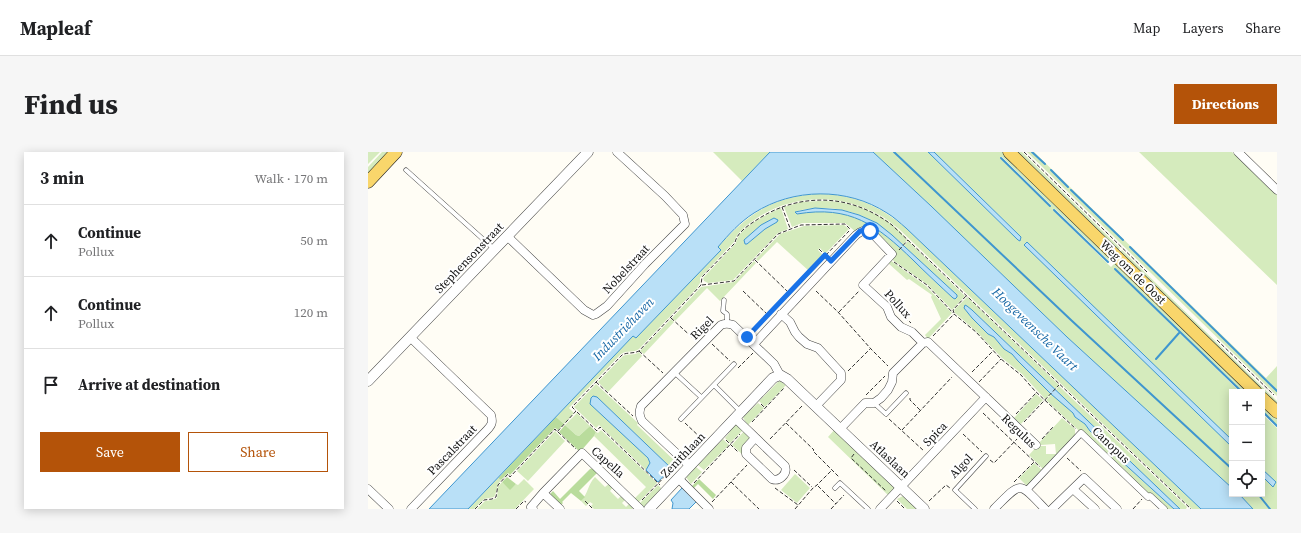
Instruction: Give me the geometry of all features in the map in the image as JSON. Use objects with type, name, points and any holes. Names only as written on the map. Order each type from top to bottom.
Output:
[{"type":"main road","points":[[368,182],[396,152]]},
{"type":"main road","name":"Weg om de Oost","points":[[1009,152],[1253,389]]},
{"type":"main road","points":[[1265,401],[1277,412]]},
{"type":"street","name":"Stephensonstraat","points":[[368,381],[588,152]]},
{"type":"street","name":"Nobelstraat","points":[[507,236],[584,310],[593,315],[607,306],[685,224],[683,215],[617,152]]},
{"type":"street","points":[[1238,152],[1277,190]]},
{"type":"street","points":[[756,346],[771,318],[781,314],[792,296],[809,284],[828,258],[853,232],[865,230],[870,231],[892,254],[864,285]]},
{"type":"street","name":"Pollux","points":[[864,285],[887,307],[891,318],[901,327],[913,333],[925,342]]},
{"type":"street","points":[[781,314],[790,322],[799,337],[807,344],[818,348],[841,373],[841,380],[812,403]]},
{"type":"street","name":"Rigel","points":[[639,416],[642,406],[721,325],[727,323],[733,325],[747,337],[774,364],[780,375]]},
{"type":"street","name":"Pascalstraat","points":[[410,337],[491,415],[492,419],[492,425],[488,430],[411,509]]},
{"type":"street","points":[[840,429],[865,403],[874,403],[888,390],[894,373],[925,342]]},
{"type":"street","name":"Regulus","points":[[925,342],[958,370],[1036,445]]},
{"type":"street","name":"Atlaslaan","points":[[780,375],[790,382],[923,508]]},
{"type":"street","name":"Zenithlaan","points":[[649,509],[678,478],[686,463],[709,446],[773,378],[780,375]]},
{"type":"street","name":"Spica","points":[[880,509],[986,397]]},
{"type":"street","points":[[739,415],[746,428],[755,438],[785,466],[785,472],[779,480],[772,479],[749,457],[746,448],[755,438]]},
{"type":"street","points":[[639,416],[642,421],[686,463]]},
{"type":"street","name":"Canopus","points":[[1027,490],[1081,433],[1148,497],[1150,496],[1164,509]]},
{"type":"street","name":"Capella","points":[[532,508],[543,493],[582,453],[639,507]]},
{"type":"street","points":[[678,478],[707,508]]},
{"type":"street","points":[[1052,509],[1084,478],[1117,509]]},
{"type":"street","points":[[994,509],[1013,490],[1019,487],[1027,490],[1045,509]]},
{"type":"street","points":[[368,489],[389,509]]},
{"type":"street","points":[[1073,489],[1094,509]]},
{"type":"street","points":[[543,493],[560,509]]},
{"type":"lane","points":[[406,170],[494,250]]},
{"type":"lane","points":[[724,300],[723,311],[727,314],[727,323]]},
{"type":"lane","points":[[681,419],[734,364]]},
{"type":"lane","points":[[672,376],[701,397]]},
{"type":"lane","points":[[714,385],[739,415]]},
{"type":"lane","points":[[874,403],[886,414],[906,393]]},
{"type":"lane","name":"Algol","points":[[975,509],[955,490],[986,456]]},
{"type":"lane","points":[[836,488],[840,483],[868,509]]},
{"type":"path","points":[[1024,152],[1149,274]]},
{"type":"path","points":[[666,491],[600,427],[597,430],[572,407],[622,355],[638,351],[701,285],[702,277],[735,243],[735,239],[739,234],[752,223],[782,206],[798,202],[825,200],[854,204],[884,218],[1191,509]]},
{"type":"path","points":[[782,206],[790,229]]},
{"type":"path","points":[[701,285],[734,281],[778,234],[801,225],[845,224],[853,232],[771,318],[747,337]]},
{"type":"path","points":[[899,250],[908,240]]},
{"type":"path","points":[[819,249],[828,258]]},
{"type":"path","points":[[889,258],[926,285],[954,314],[976,332],[1001,359],[1021,375],[1036,392],[1081,433]]},
{"type":"path","points":[[754,259],[792,296]]},
{"type":"path","points":[[809,284],[838,312],[870,349],[894,373],[884,376],[865,396],[865,403]]},
{"type":"path","points":[[838,312],[864,285]]},
{"type":"path","points":[[743,291],[771,318]]},
{"type":"path","points":[[925,342],[954,314],[953,310],[966,296]]},
{"type":"path","points":[[887,307],[896,308],[911,322],[914,331],[913,333]]},
{"type":"path","points":[[671,317],[701,346]]},
{"type":"path","points":[[1215,338],[1277,398]]},
{"type":"path","points":[[707,340],[738,368],[756,346]]},
{"type":"path","points":[[842,376],[845,375],[870,349]]},
{"type":"path","points":[[638,351],[672,376]]},
{"type":"path","points":[[966,379],[993,351]]},
{"type":"path","points":[[975,387],[1001,359]]},
{"type":"path","points":[[902,430],[958,370]]},
{"type":"path","points":[[596,382],[632,417],[639,416]]},
{"type":"path","points":[[688,489],[790,382]]},
{"type":"path","name":"Regulus","points":[[1021,430],[1045,400],[1060,385]]},
{"type":"path","name":"Regulus","points":[[1010,420],[1036,392]]},
{"type":"path","points":[[906,393],[910,396],[910,400],[920,410]]},
{"type":"path","points":[[764,446],[786,422],[812,403]]},
{"type":"path","name":"Regulus","points":[[977,407],[1044,472]]},
{"type":"path","points":[[557,432],[576,411]]},
{"type":"path","points":[[886,414],[887,417],[930,457]]},
{"type":"path","points":[[681,419],[709,446]]},
{"type":"path","points":[[786,422],[840,477],[837,480],[840,483]]},
{"type":"path","points":[[1036,445],[1053,427]]},
{"type":"path","points":[[957,428],[994,464],[1014,442],[1021,430]]},
{"type":"path","points":[[475,509],[484,500],[495,498],[499,483],[508,474],[510,477],[555,429],[581,454]]},
{"type":"path","points":[[720,434],[743,457],[749,457]]},
{"type":"path","points":[[1062,454],[1084,474],[1084,478]]},
{"type":"path","name":"Atlaslaan","points":[[854,455],[851,458],[905,509]]},
{"type":"path","points":[[707,508],[731,482],[749,457]]},
{"type":"path","points":[[1013,490],[1013,484],[1034,462]]},
{"type":"path","points":[[639,507],[658,483],[686,463]]},
{"type":"path","points":[[785,466],[788,465],[813,488]]},
{"type":"path","points":[[795,509],[813,488],[817,486],[832,470]]},
{"type":"path","points":[[772,479],[771,484],[798,506]]},
{"type":"path","points":[[731,482],[759,509]]},
{"type":"path","points":[[923,508],[946,485],[955,490]]},
{"type":"path","points":[[817,486],[836,504]]},
{"type":"path","points":[[831,509],[848,491]]},
{"type":"path","points":[[1133,509],[1146,495]]},
{"type":"path","points":[[516,509],[524,501],[532,508]]},
{"type":"path","points":[[585,501],[593,509]]},
{"type":"green space","points":[[368,152],[380,152],[368,164]]},
{"type":"green space","points":[[382,152],[391,152],[368,176],[368,167]]},
{"type":"green space","points":[[713,152],[770,152],[742,181]]},
{"type":"green space","points":[[873,152],[928,152],[1020,241],[1021,237],[934,152],[1004,152],[1113,261],[1111,263],[1055,209],[1053,210],[1111,267],[1115,263],[1248,389],[1240,389],[1115,268],[1114,269],[1237,389],[1229,389],[1229,485],[1067,337]],"holes":[[[1002,157],[1050,206],[1000,158]]]},
{"type":"green space","points":[[1015,152],[1022,152],[1120,248],[1117,251]]},
{"type":"green space","points":[[1027,152],[1034,152],[1266,378],[1277,366],[1277,396]]},
{"type":"green space","points":[[1139,152],[1232,152],[1277,195],[1277,285]]},
{"type":"green space","points":[[815,194],[841,196],[864,202],[885,213],[906,228],[1201,509],[1192,509],[899,229],[884,218],[864,208],[833,200],[817,199],[786,204],[771,210],[750,223],[740,232],[734,242],[700,278],[700,283],[697,288],[639,349],[621,354],[569,408],[574,413],[564,424],[556,417],[633,335],[636,338],[721,250],[718,247],[739,225],[772,204],[785,199]]},
{"type":"green space","points":[[801,202],[840,202],[870,211],[887,221],[907,240],[903,245],[875,223],[855,213],[844,210],[817,208],[804,209],[795,212],[797,214],[832,212],[848,215],[861,220],[887,237],[955,299],[957,295],[904,246],[908,241],[965,296],[952,310],[927,284],[891,259],[870,229],[856,232],[845,223],[802,223],[792,227],[784,207]]},
{"type":"green space","points":[[781,208],[788,229],[778,233],[733,280],[708,283],[704,281],[703,278],[736,243],[738,237],[747,227]],"holes":[[[774,218],[777,222],[765,229],[747,244],[744,243],[761,225]]]},
{"type":"green space","points":[[844,225],[849,229],[825,254],[820,248],[818,250],[824,256],[809,271],[777,242],[758,261],[756,259],[780,234],[804,226]]},
{"type":"green space","points":[[1122,250],[1265,389],[1259,389],[1120,254]]},
{"type":"green space","points":[[890,260],[926,286],[952,313],[928,339],[925,335],[941,319],[931,297],[932,295],[909,279],[907,280],[888,263]]},
{"type":"green space","points":[[754,261],[756,263],[720,301],[707,288],[675,321],[672,318],[701,287],[734,282]]},
{"type":"green space","points":[[967,297],[1059,385],[1055,389],[972,310],[964,308],[988,334],[994,337],[1004,349],[1012,354],[1051,394],[1045,399],[1022,374],[1002,358],[976,331],[955,313],[954,310]]},
{"type":"green space","points":[[671,319],[674,322],[644,354],[640,351]]},
{"type":"green space","points":[[639,352],[642,356],[608,392],[598,382],[623,356]]},
{"type":"green space","points":[[780,381],[786,385],[765,407],[759,401]]},
{"type":"green space","points":[[596,384],[638,423],[637,425],[677,463],[671,468],[597,397],[649,460],[650,463],[646,470],[599,425],[596,428],[574,407]]},
{"type":"green space","points":[[1059,386],[1187,507],[1186,509],[1180,509],[1056,390]]},
{"type":"green space","points":[[1265,389],[1277,401],[1277,407],[1265,395]]},
{"type":"green space","points":[[1036,394],[1043,400],[1021,424],[1014,418]]},
{"type":"green space","points":[[1052,394],[1073,413],[1075,417],[1085,424],[1107,448],[1174,509],[1166,509],[1148,495],[1046,400]]},
{"type":"green space","points":[[758,403],[764,408],[748,425],[743,417]]},
{"type":"green space","points":[[1265,406],[1277,418],[1277,425],[1265,414]]},
{"type":"green space","points":[[577,413],[590,426],[579,436],[565,425]]},
{"type":"green space","points":[[556,417],[564,424],[558,430],[555,428],[510,475],[508,473],[501,480],[498,478]]},
{"type":"green space","points":[[1265,417],[1277,428],[1277,509],[1253,509],[1242,497],[1265,497]]},
{"type":"green space","points":[[1062,418],[1075,429],[1075,438],[1044,470],[1029,455],[1039,444],[1041,446],[1046,446],[1046,454],[1056,454],[1055,444],[1041,445],[1039,443]]},
{"type":"green space","points":[[736,424],[744,429],[730,443],[725,438],[730,432],[730,427]]},
{"type":"green space","points":[[565,425],[579,436],[590,426],[596,432],[580,452],[559,432]]},
{"type":"green space","points":[[836,428],[895,484],[894,489],[888,495],[828,437]]},
{"type":"green space","points":[[601,430],[657,483],[638,503],[634,499],[646,487],[594,436],[596,432],[598,433]]},
{"type":"green space","points":[[745,430],[751,437],[743,455],[732,445]]},
{"type":"green space","points":[[555,431],[565,441],[528,481],[517,471]]},
{"type":"green space","points":[[723,439],[729,445],[704,470],[698,465]]},
{"type":"green space","points":[[1034,463],[1043,471],[1028,487],[1019,478]]},
{"type":"green space","points":[[696,467],[702,472],[691,484],[686,477]]},
{"type":"green space","points":[[593,468],[598,472],[579,491],[585,497],[581,501],[571,493],[560,506],[550,494],[553,491],[560,499],[590,469]]},
{"type":"green space","points":[[795,474],[810,488],[797,503],[781,490]]},
{"type":"green space","points":[[507,477],[516,484],[510,490],[502,482]]},
{"type":"green space","points":[[595,477],[605,487],[610,483],[613,487],[610,491],[618,499],[622,495],[626,499],[622,503],[626,507],[630,503],[634,507],[632,509],[594,509],[591,506],[593,504],[590,502],[586,506],[581,501]]},
{"type":"green space","points":[[498,478],[501,480],[494,497],[484,499],[474,509],[468,509]]},
{"type":"green space","points":[[524,479],[534,489],[515,509],[477,509],[485,501],[497,498],[498,487],[502,482],[510,489],[516,484],[518,485]]},
{"type":"green space","points":[[699,479],[716,495],[713,499],[698,484],[694,488],[692,486]]},
{"type":"green space","points":[[658,485],[663,490],[646,507],[639,504]]},
{"type":"green space","points":[[903,496],[917,509],[907,509],[897,499]]},
{"type":"water","points":[[770,152],[873,152],[1067,337],[1229,485],[1229,497],[1242,497],[1253,509],[1201,509],[897,220],[871,205],[855,199],[838,195],[820,194],[803,195],[786,199],[769,205],[744,220],[718,247],[721,250],[636,338],[633,336],[468,509],[429,509]]},
{"type":"water","points":[[928,152],[934,152],[1021,237],[1020,241],[1018,240]]},
{"type":"water","points":[[815,208],[842,210],[859,215],[877,223],[957,295],[957,297],[955,299],[953,298],[900,248],[887,237],[861,220],[848,215],[832,212],[797,214],[795,212]]},
{"type":"water","points":[[774,218],[778,220],[777,222],[745,244],[744,240],[761,225]]},
{"type":"water","points":[[1027,242],[1229,437],[1229,444],[1024,245]]},
{"type":"water","points":[[965,305],[1180,509],[1174,509],[1107,448],[1085,424],[1075,417],[1073,413],[1051,394],[1012,354],[1004,349],[994,337],[988,334],[972,318],[964,308]]},
{"type":"water","points":[[593,396],[597,397],[671,468],[658,482],[646,470],[650,463],[648,458],[590,404]]},
{"type":"water","points":[[1265,472],[1276,482],[1273,487],[1265,479]]},
{"type":"water","points":[[682,488],[697,501],[689,509],[672,509],[673,503],[671,500]]},
{"type":"waterway","points":[[894,152],[1071,320],[1229,466]]},
{"type":"waterway","points":[[1032,152],[1045,164]]},
{"type":"waterway","points":[[1001,158],[1050,206]]},
{"type":"waterway","points":[[1051,170],[1068,187]]},
{"type":"waterway","points":[[1071,190],[1123,240]]},
{"type":"waterway","points":[[1054,210],[1108,262]]},
{"type":"waterway","points":[[1130,247],[1277,391]]},
{"type":"waterway","points":[[1115,269],[1239,389]]},
{"type":"waterway","points":[[1156,359],[1179,333]]},
{"type":"waterway","points":[[1265,414],[1277,426]]},
{"type":"waterway","points":[[1260,497],[1270,509]]},
{"type":"route","points":[[747,337],[825,255],[831,261],[860,231],[870,231]]},
{"type":"water label","name":"Industriehaven","points":[[623,329]]},
{"type":"water label","name":"Hoogeveensche Vaart","points":[[1035,329]]}]
